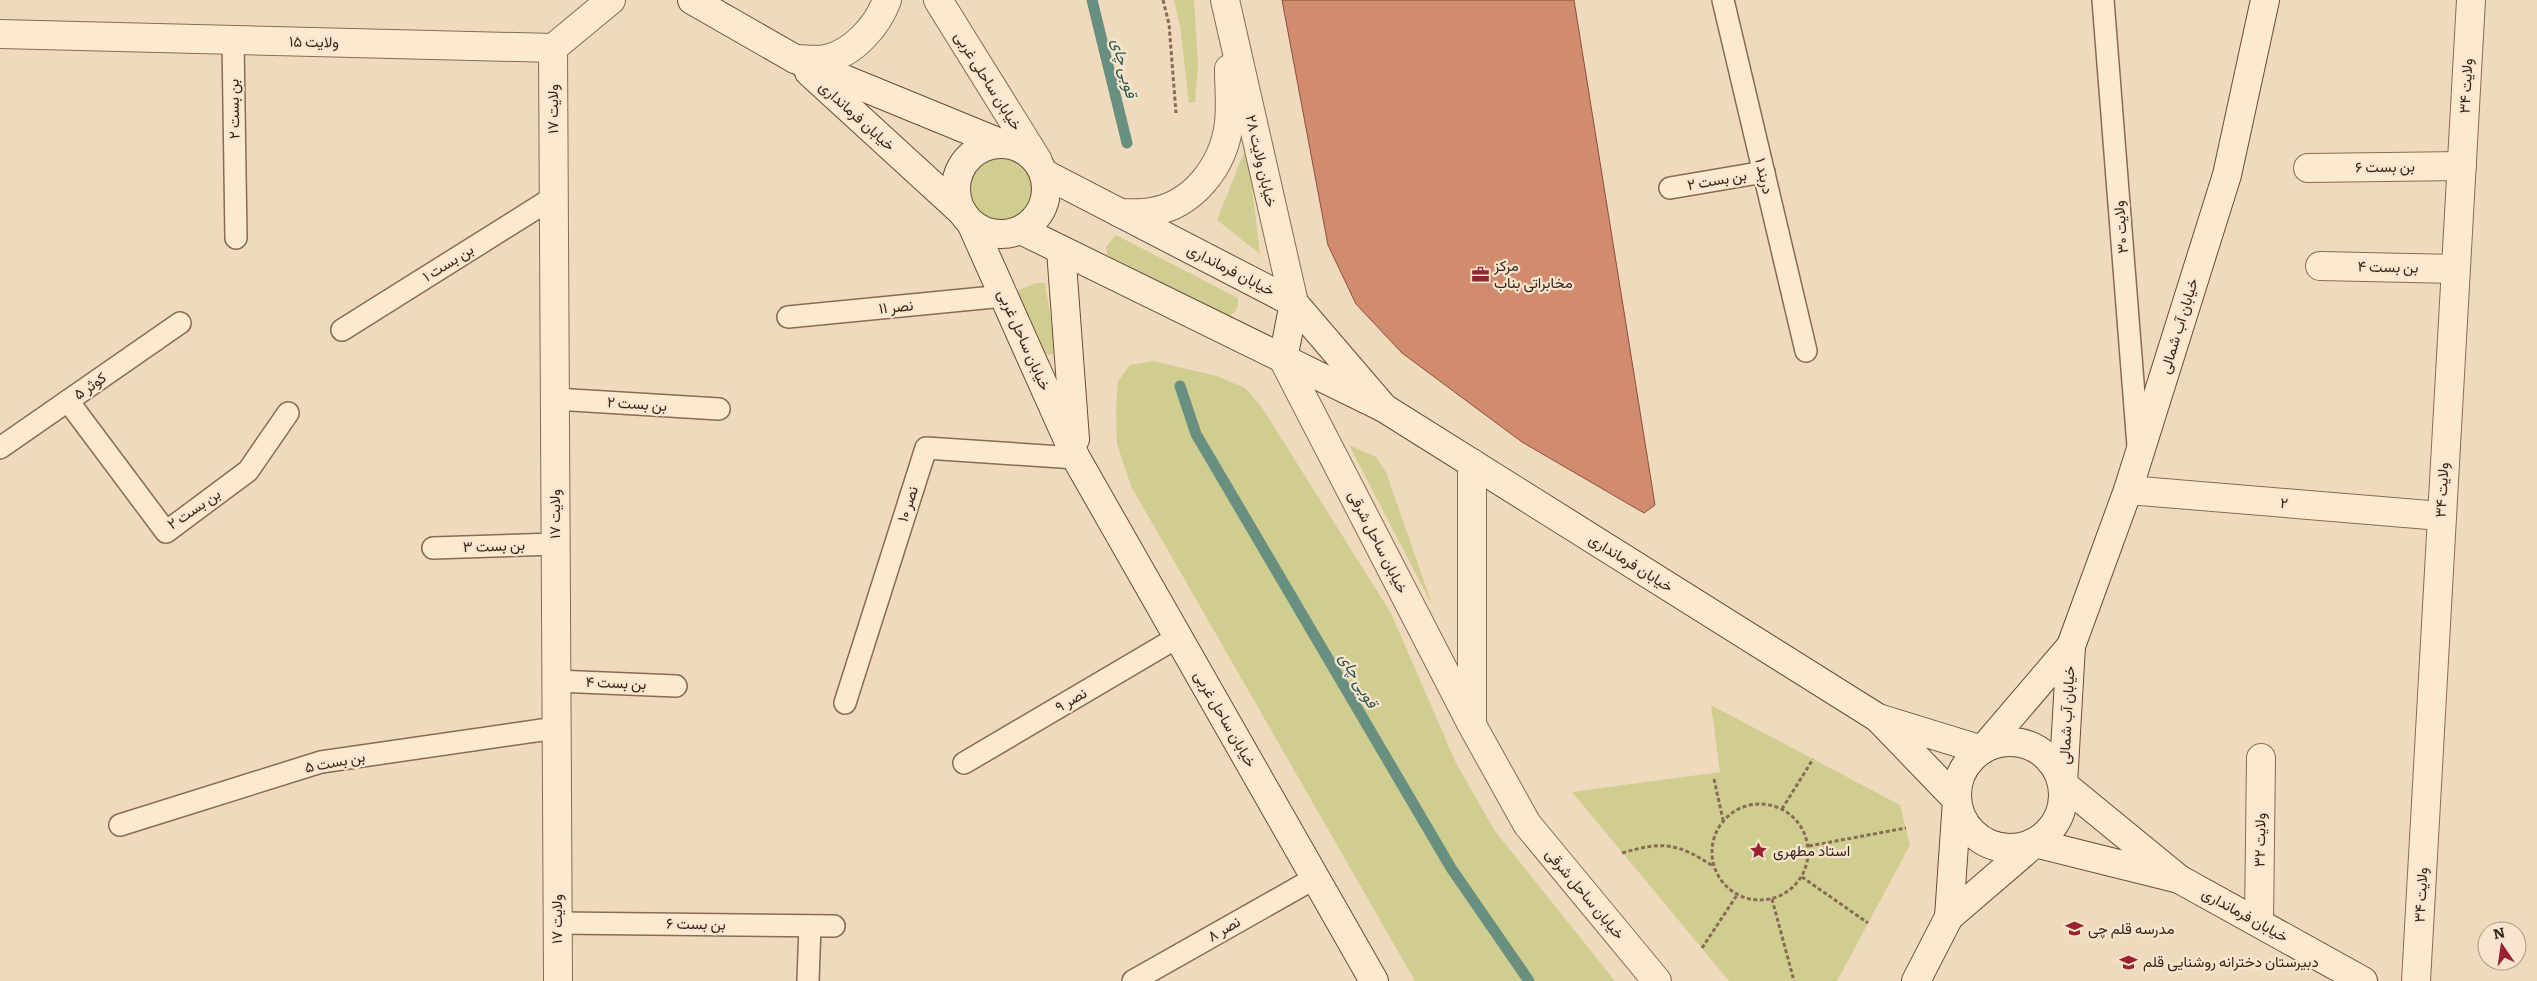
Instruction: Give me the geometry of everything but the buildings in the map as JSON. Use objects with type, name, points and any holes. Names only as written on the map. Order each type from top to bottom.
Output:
[{"type":"main road","points":[[553,48],[611,0]]},
{"type":"main road","name":"خیابان فرمانداری","points":[[692,0],[795,59],[1000,143]]},
{"type":"main road","points":[[795,59],[827,59],[846,50],[862,38],[883,10],[887,0]]},
{"type":"main road","name":"خیابان ساحلی غربی","points":[[938,0],[1042,168]]},
{"type":"main road","name":"خیابان آب شمالی","points":[[2063,784],[2071,646],[2128,490],[2227,175],[2265,0]]},
{"type":"main road","name":"ولایت ۳۴","points":[[2416,981],[2455,268],[2472,0]]},
{"type":"main road","name":"خیابان ولایت ۲۸","points":[[1120,213],[1150,212],[1170,207],[1200,186],[1220,158],[1229,123],[1227,10]]},
{"type":"main road","name":"خیابان ولایت ۲۸","points":[[1227,10],[1294,303]]},
{"type":"main road","name":"ولایت ۱۵","points":[[0,34],[553,48]]},
{"type":"main road","name":"ولایت ۱۷","points":[[553,48],[558,981]]},
{"type":"main road","name":"خیابان فرمانداری","points":[[795,59],[967,218]]},
{"type":"main road","points":[[1000,143],[1015,145],[1028,152],[1042,168],[1047,187],[1046,201],[1040,213],[1021,230],[1008,234],[995,234],[982,230],[967,218],[957,201],[956,187],[958,174],[964,162],[975,152],[987,145],[1000,143]]},
{"type":"main road","name":"بن بست ۶","points":[[2308,168],[2462,166]]},
{"type":"main road","name":"خیابان فرمانداری","points":[[1042,168],[1120,213],[1294,303],[1384,408]]},
{"type":"main road","name":"خیابان ساحل غربی","points":[[967,218],[1076,458],[1374,981]]},
{"type":"main road","name":"خیابان فرمانداری","points":[[1021,230],[1384,408],[1878,718],[1957,800]]},
{"type":"main road","name":"خیابان ساحل غربی","points":[[1061,250],[1076,458]]},
{"type":"main road","name":"بن بست ۴","points":[[2320,266],[2455,268]]},
{"type":"main road","points":[[1283,359],[1294,303]]},
{"type":"main road","name":"خیابان ساحل شرقی","points":[[1283,359],[1472,725],[1527,824],[1657,981]]},
{"type":"main road","name":"خیابان ساحل شرقی","points":[[1472,463],[1472,725]]},
{"type":"main road","name":"۲","points":[[2128,490],[2441,516]]},
{"type":"main road","name":"خیابان آب شمالی","points":[[1982,750],[2071,646]]},
{"type":"main road","name":"خیابان فرمانداری","points":[[1878,718],[1982,750]]},
{"type":"main road","points":[[1916,981],[1948,918],[2049,832],[2059,818],[2063,802],[2063,784],[2058,770],[2049,758],[2037,749],[2010,742],[1982,750],[1963,771],[1958,785],[1948,918]]},
{"type":"main road","name":"ولایت ۳۲","points":[[2259,922],[2261,758]]},
{"type":"main road","name":"خیابان فرمانداری","points":[[2063,784],[2179,879],[2363,981]]},
{"type":"main road","points":[[1957,800],[1960,815],[1970,830],[1984,841],[2000,848],[2019,848],[2035,843]]},
{"type":"main road","name":"خیابان فرمانداری","points":[[2035,843],[2179,879]]},
{"type":"lane","name":"دربند ۱","points":[[1723,0],[1806,351]]},
{"type":"lane","name":"ولایت ۳۰","points":[[2103,0],[2139,455]]},
{"type":"lane","name":"بن بست ۲","points":[[233,40],[236,238]]},
{"type":"lane","name":"بن بست ۲","points":[[1670,188],[1764,172]]},
{"type":"lane","name":"بن بست ۱","points":[[342,330],[554,197]]},
{"type":"lane","name":"نصر ۱۱","points":[[788,318],[1004,296]]},
{"type":"lane","name":"کوثر ۵","points":[[0,448],[180,323]]},
{"type":"lane","name":"بن بست ۲","points":[[555,399],[719,410]]},
{"type":"lane","name":"بن بست ۲","points":[[68,401],[166,532],[248,471],[288,413]]},
{"type":"lane","name":"نصر ۱۰","points":[[845,703],[926,448],[1076,458]]},
{"type":"lane","name":"بن بست ۳","points":[[433,548],[555,544]]},
{"type":"lane","name":"نصر ۹","points":[[964,763],[1178,637]]},
{"type":"lane","name":"بن بست ۴","points":[[556,681],[676,686]]},
{"type":"lane","name":"بن بست ۵","points":[[120,825],[321,762],[556,728]]},
{"type":"lane","name":"نصر ۸","points":[[1133,981],[1315,878]]},
{"type":"lane","name":"بن بست ۶","points":[[558,923],[834,926]]},
{"type":"lane","points":[[808,981],[810,926]]},
{"type":"path","points":[[1163,0],[1169,24],[1176,113]]},
{"type":"path","points":[[1782,809],[1813,759]]},
{"type":"path","points":[[1714,779],[1723,820]]},
{"type":"path","points":[[1751,804],[1766,804],[1782,809],[1795,818],[1804,831],[1808,846],[1808,862],[1802,877],[1792,889],[1772,899],[1762,901],[1746,899],[1737,895],[1720,880],[1713,866],[1711,850],[1714,834],[1723,820],[1735,810],[1751,804]]},
{"type":"path","points":[[1808,846],[1906,828]]},
{"type":"path","points":[[1622,853],[1658,844],[1672,846],[1695,855],[1713,866]]},
{"type":"path","points":[[1802,877],[1868,923]]},
{"type":"path","points":[[1702,948],[1737,895]]},
{"type":"path","points":[[1772,899],[1794,981]]},
{"type":"shaded area","points":[[1174,0],[1194,0],[1198,64],[1195,102],[1189,103],[1180,26]]},
{"type":"shaded area","points":[[1247,145],[1260,254],[1217,220]]},
{"type":"shaded area","points":[[1001,154],[1014,157],[1026,164],[1033,176],[1036,189],[1033,202],[1026,214],[1014,221],[1001,224],[988,221],[976,214],[969,202],[966,189],[969,176],[976,164],[988,157]]},
{"type":"shaded area","points":[[1116,235],[1238,298],[1236,309],[1228,317],[1107,255],[1106,247]]},
{"type":"shaded area","points":[[1036,283],[1045,283],[1056,352],[1051,355],[1046,354],[1017,291]]},
{"type":"shaded area","points":[[1153,361],[1217,376],[1245,388],[1261,406],[1391,613],[1456,763],[1495,831],[1615,981],[1415,981],[1131,486],[1117,444],[1116,410],[1118,381],[1130,365]]},
{"type":"shaded area","points":[[1349,445],[1376,457],[1386,472],[1433,607]]},
{"type":"shaded area","points":[[1711,705],[1900,805],[1910,845],[1837,981],[1729,981],[1572,792],[1720,772]]},
{"type":"waterway","name":"قوبی چای","points":[[1092,0],[1127,143]]},
{"type":"waterway","name":"قوبی چای","points":[[1180,386],[1196,434],[1451,868],[1529,981]]},
{"type":"place","name":"مرکز مخابراتی بناب","points":[[1480,275]]},
{"type":"place","name":"استاد مطهری","points":[[1759,851]]},
{"type":"place","name":"مدرسه قلم چی","points":[[2074,929]]},
{"type":"place","name":"دبیرستان دخترانه روشنایی قلم","points":[[2129,962]]}]
